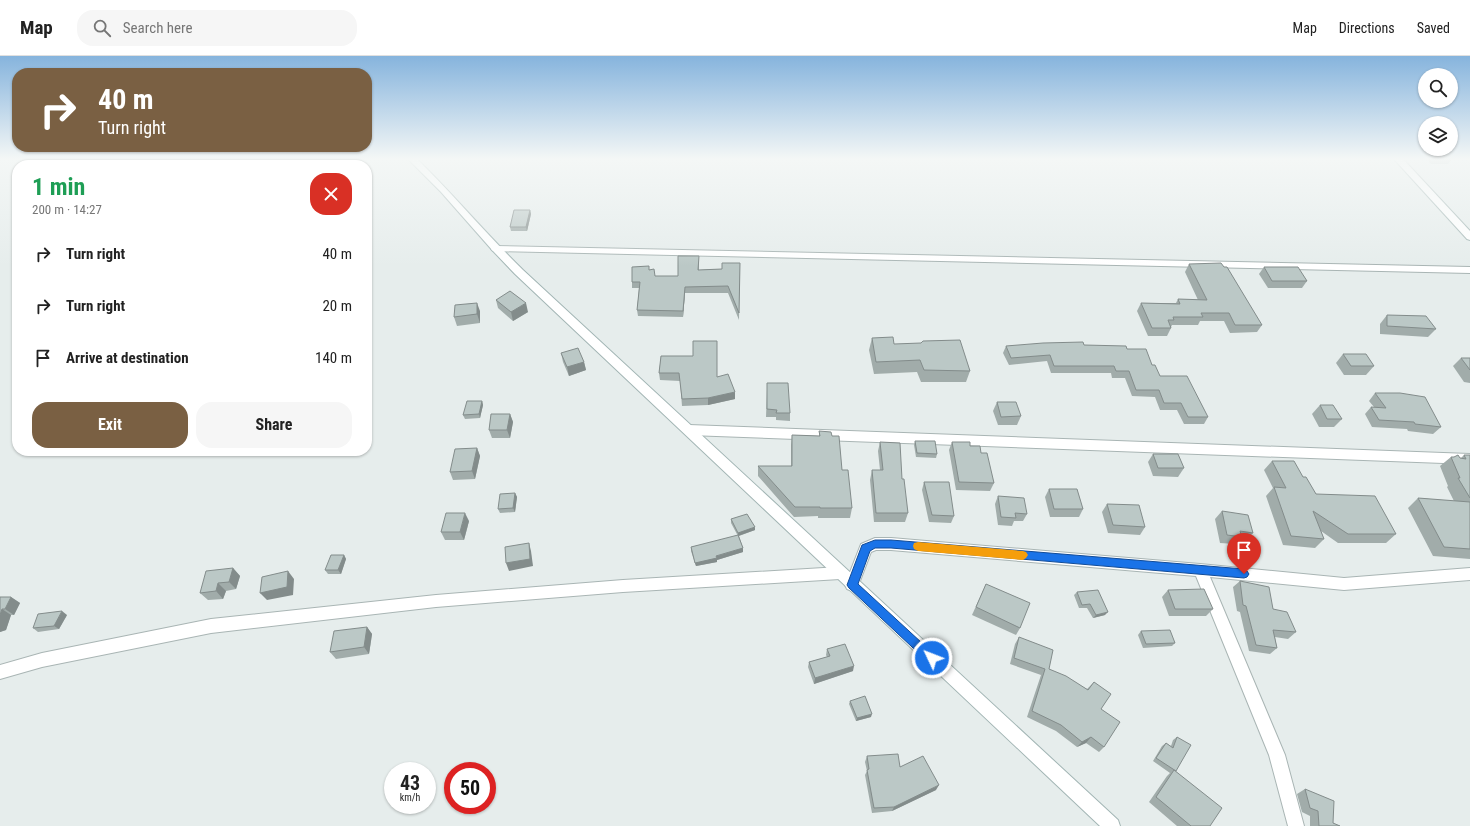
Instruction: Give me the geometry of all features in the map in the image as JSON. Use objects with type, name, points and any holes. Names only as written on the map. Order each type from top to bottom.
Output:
[{"type":"street","points":[[448,194],[496,248],[852,585],[1112,826]]},
{"type":"street","points":[[1431,194],[1470,237]]},
{"type":"street","points":[[496,248],[1470,270]]},
{"type":"street","points":[[690,430],[1470,459]]},
{"type":"street","points":[[852,585],[866,548],[875,544],[891,544],[1200,570],[1344,584],[1470,574]]},
{"type":"street","points":[[1200,570],[1277,755],[1296,826]]},
{"type":"street","points":[[0,672],[42,660],[212,626],[436,601],[623,586],[840,573]]},
{"type":"building","points":[[514,210],[530,210],[526,227],[510,227]]},
{"type":"building","points":[[678,256],[699,256],[698,270],[722,269],[722,263],[740,263],[739,313],[728,286],[685,287],[683,311],[637,310],[640,282],[632,282],[632,267],[649,266],[649,270],[654,269],[655,276],[678,276]]},
{"type":"building","points":[[1221,263],[1224,267],[1227,267],[1262,325],[1235,325],[1229,313],[1201,313],[1203,317],[1173,317],[1174,320],[1168,320],[1171,328],[1152,328],[1141,303],[1180,304],[1178,299],[1207,300],[1189,264]]},
{"type":"building","points":[[1264,267],[1298,267],[1307,281],[1272,281]]},
{"type":"building","points":[[510,291],[526,303],[511,312],[496,300]]},
{"type":"building","points":[[477,303],[477,314],[454,317],[455,305]]},
{"type":"building","points":[[1387,315],[1426,316],[1436,329],[1387,326]]},
{"type":"building","points":[[893,337],[894,344],[921,343],[923,341],[960,340],[970,371],[924,370],[920,360],[876,362],[872,338]]},
{"type":"building","points":[[693,341],[717,341],[717,377],[728,374],[735,392],[708,398],[682,399],[679,373],[659,373],[661,356],[693,356]]},
{"type":"building","points":[[1083,342],[1084,345],[1126,346],[1127,349],[1146,349],[1152,365],[1155,365],[1160,376],[1187,376],[1208,417],[1188,417],[1181,403],[1164,403],[1159,390],[1136,390],[1129,371],[1116,371],[1114,366],[1054,366],[1050,355],[1011,358],[1006,346]]},
{"type":"building","points":[[578,348],[584,362],[567,367],[561,353]]},
{"type":"building","points":[[1343,354],[1366,354],[1374,366],[1351,366]]},
{"type":"building","points":[[1461,358],[1470,358],[1470,370]]},
{"type":"building","points":[[767,383],[788,383],[790,413],[776,413],[777,410],[767,409]]},
{"type":"building","points":[[1375,393],[1400,393],[1425,397],[1441,427],[1415,424],[1414,422],[1379,420],[1371,407],[1386,408]]},
{"type":"building","points":[[467,401],[482,401],[479,414],[463,415]]},
{"type":"building","points":[[997,402],[1016,402],[1021,416],[1001,417]]},
{"type":"building","points":[[1320,405],[1333,405],[1342,419],[1327,419]]},
{"type":"building","points":[[491,414],[510,414],[507,430],[489,430]]},
{"type":"building","points":[[819,431],[831,432],[832,436],[839,436],[842,470],[848,470],[852,508],[795,507],[758,466],[792,466],[792,435],[820,436]]},
{"type":"building","points":[[915,441],[935,441],[937,454],[917,453]]},
{"type":"building","points":[[880,442],[900,443],[902,479],[904,479],[908,513],[876,513],[872,470],[883,470]]},
{"type":"building","points":[[952,442],[970,442],[970,446],[980,446],[981,453],[987,453],[994,483],[959,482]]},
{"type":"building","points":[[477,448],[472,471],[450,472],[455,449]]},
{"type":"building","points":[[1153,454],[1178,454],[1184,468],[1158,468]]},
{"type":"building","points":[[1458,455],[1460,458],[1466,459],[1464,455],[1470,455],[1470,498],[1458,478],[1460,478],[1451,457]]},
{"type":"building","points":[[1272,461],[1294,461],[1303,477],[1306,477],[1316,494],[1375,496],[1396,534],[1348,534],[1313,511],[1324,539],[1291,536],[1274,487],[1286,488]]},
{"type":"building","points":[[924,482],[949,482],[954,516],[932,515]]},
{"type":"building","points":[[1049,489],[1077,489],[1083,509],[1054,509]]},
{"type":"building","points":[[515,493],[513,508],[498,509],[500,494]]},
{"type":"building","points":[[998,496],[1024,498],[1027,514],[1015,513],[1016,518],[1001,517]]},
{"type":"building","points":[[1418,498],[1470,502],[1470,549],[1444,547]]},
{"type":"building","points":[[1107,504],[1139,505],[1145,527],[1113,525]]},
{"type":"building","points":[[1222,511],[1248,515],[1253,533],[1240,531],[1242,537],[1227,535]]},
{"type":"building","points":[[446,513],[465,513],[460,532],[441,532]]},
{"type":"building","points":[[747,514],[755,527],[738,533],[731,519]]},
{"type":"building","points":[[738,535],[743,548],[716,556],[717,558],[695,563],[691,547]]},
{"type":"building","points":[[529,543],[530,559],[506,563],[505,547]]},
{"type":"building","points":[[331,555],[344,555],[338,570],[325,570]]},
{"type":"building","points":[[233,568],[229,582],[218,583],[216,591],[200,593],[206,571]]},
{"type":"building","points":[[288,571],[287,587],[260,593],[262,577]]},
{"type":"building","points":[[1240,581],[1269,587],[1273,609],[1287,612],[1296,632],[1273,630],[1277,648],[1256,645],[1246,606],[1243,605]]},
{"type":"building","points":[[986,584],[1030,603],[1020,628],[976,607]]},
{"type":"building","points":[[1204,589],[1213,609],[1175,609],[1168,590]]},
{"type":"building","points":[[1098,590],[1108,612],[1096,615],[1090,604],[1082,605],[1077,592]]},
{"type":"building","points":[[0,597],[11,597],[5,609],[2,609],[0,615]]},
{"type":"building","points":[[62,611],[54,626],[33,628],[38,614]]},
{"type":"building","points":[[367,627],[364,647],[330,652],[334,631]]},
{"type":"building","points":[[1170,630],[1175,643],[1146,644],[1141,631]]},
{"type":"building","points":[[1019,637],[1053,650],[1049,669],[1066,676],[1088,690],[1094,682],[1111,694],[1101,709],[1120,722],[1104,747],[1091,737],[1082,742],[1061,725],[1032,711],[1045,669],[1014,658]]},
{"type":"building","points":[[845,644],[854,666],[815,678],[809,662],[830,656],[827,649]]},
{"type":"building","points":[[865,696],[872,714],[857,718],[850,701]]},
{"type":"building","points":[[1177,737],[1191,745],[1176,771],[1156,758],[1166,743],[1173,748]]},
{"type":"building","points":[[898,754],[900,767],[923,756],[939,785],[894,807],[874,808],[867,770],[869,769],[867,756]]},
{"type":"building","points":[[1174,770],[1222,808],[1210,826],[1191,826],[1156,797]]},
{"type":"building","points":[[1305,789],[1334,801],[1333,823],[1340,826],[1319,826],[1318,811],[1310,808]]},
{"type":"slow traffic","points":[[918,546],[1023,555]]},
{"type":"route","points":[[932,658],[852,585],[866,548],[875,544],[891,544],[1244,574]]}]
